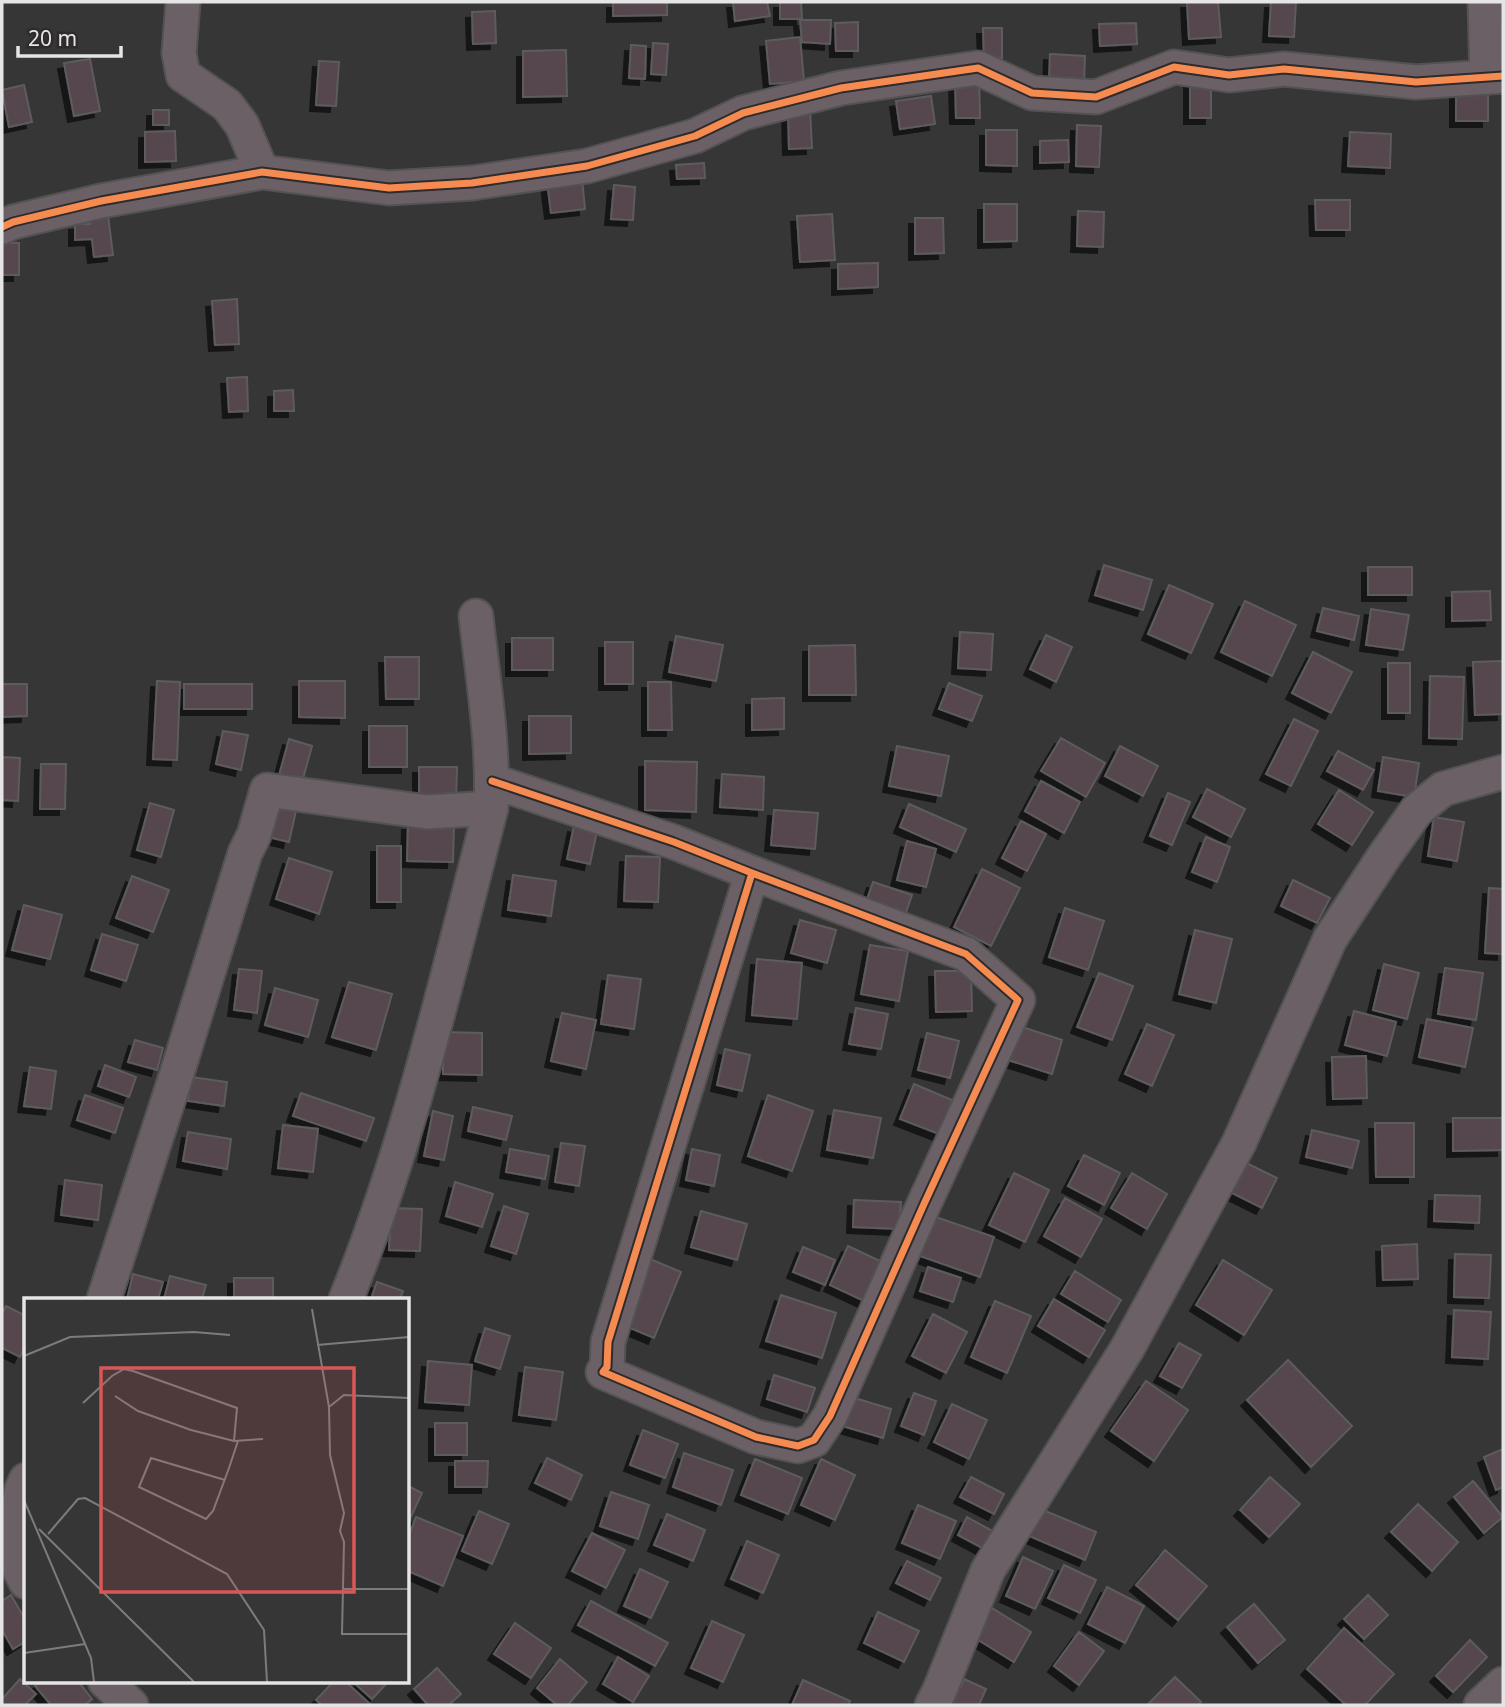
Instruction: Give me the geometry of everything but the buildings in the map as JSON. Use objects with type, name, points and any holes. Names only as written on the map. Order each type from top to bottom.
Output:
[{"type":"street","points":[[183,2],[179,53],[183,75],[227,105],[242,125],[262,172]]},
{"type":"street","points":[[2,227],[101,201],[262,172],[389,188],[472,183],[587,166],[695,136],[743,113],[841,88],[978,68],[1032,93],[1096,97],[1174,67],[1229,75],[1284,69],[1416,82],[1495,76],[1485,2]]},
{"type":"street","points":[[346,1298],[367,1247],[415,1101],[492,795],[476,616]]},
{"type":"street","points":[[932,1705],[988,1570],[1127,1349],[1239,1143],[1330,939],[1417,810],[1443,789],[1503,772]]},
{"type":"street","points":[[104,1298],[244,853],[254,835],[267,790],[427,811],[492,795],[674,842],[966,954],[1018,1000],[830,1416],[814,1440],[798,1446],[756,1437],[603,1372],[607,1367],[608,1342],[752,873]]},
{"type":"street","points":[[24,1484],[10,1550],[24,1578]]},
{"type":"street","points":[[106,1682],[131,1705]]},
{"type":"street","points":[[1481,1705],[1503,1684]]},
{"type":"cycle path","points":[[2,227],[101,201],[262,172],[389,188],[472,183],[587,166],[695,136],[743,113],[841,88],[978,68],[1032,93],[1096,97],[1174,67],[1229,75],[1284,69],[1416,82],[1503,76]]},
{"type":"cycle path","points":[[492,781],[674,842],[966,954],[1018,1000],[830,1416],[814,1440],[798,1446],[756,1437],[603,1372],[607,1367],[608,1342],[752,873]]}]
